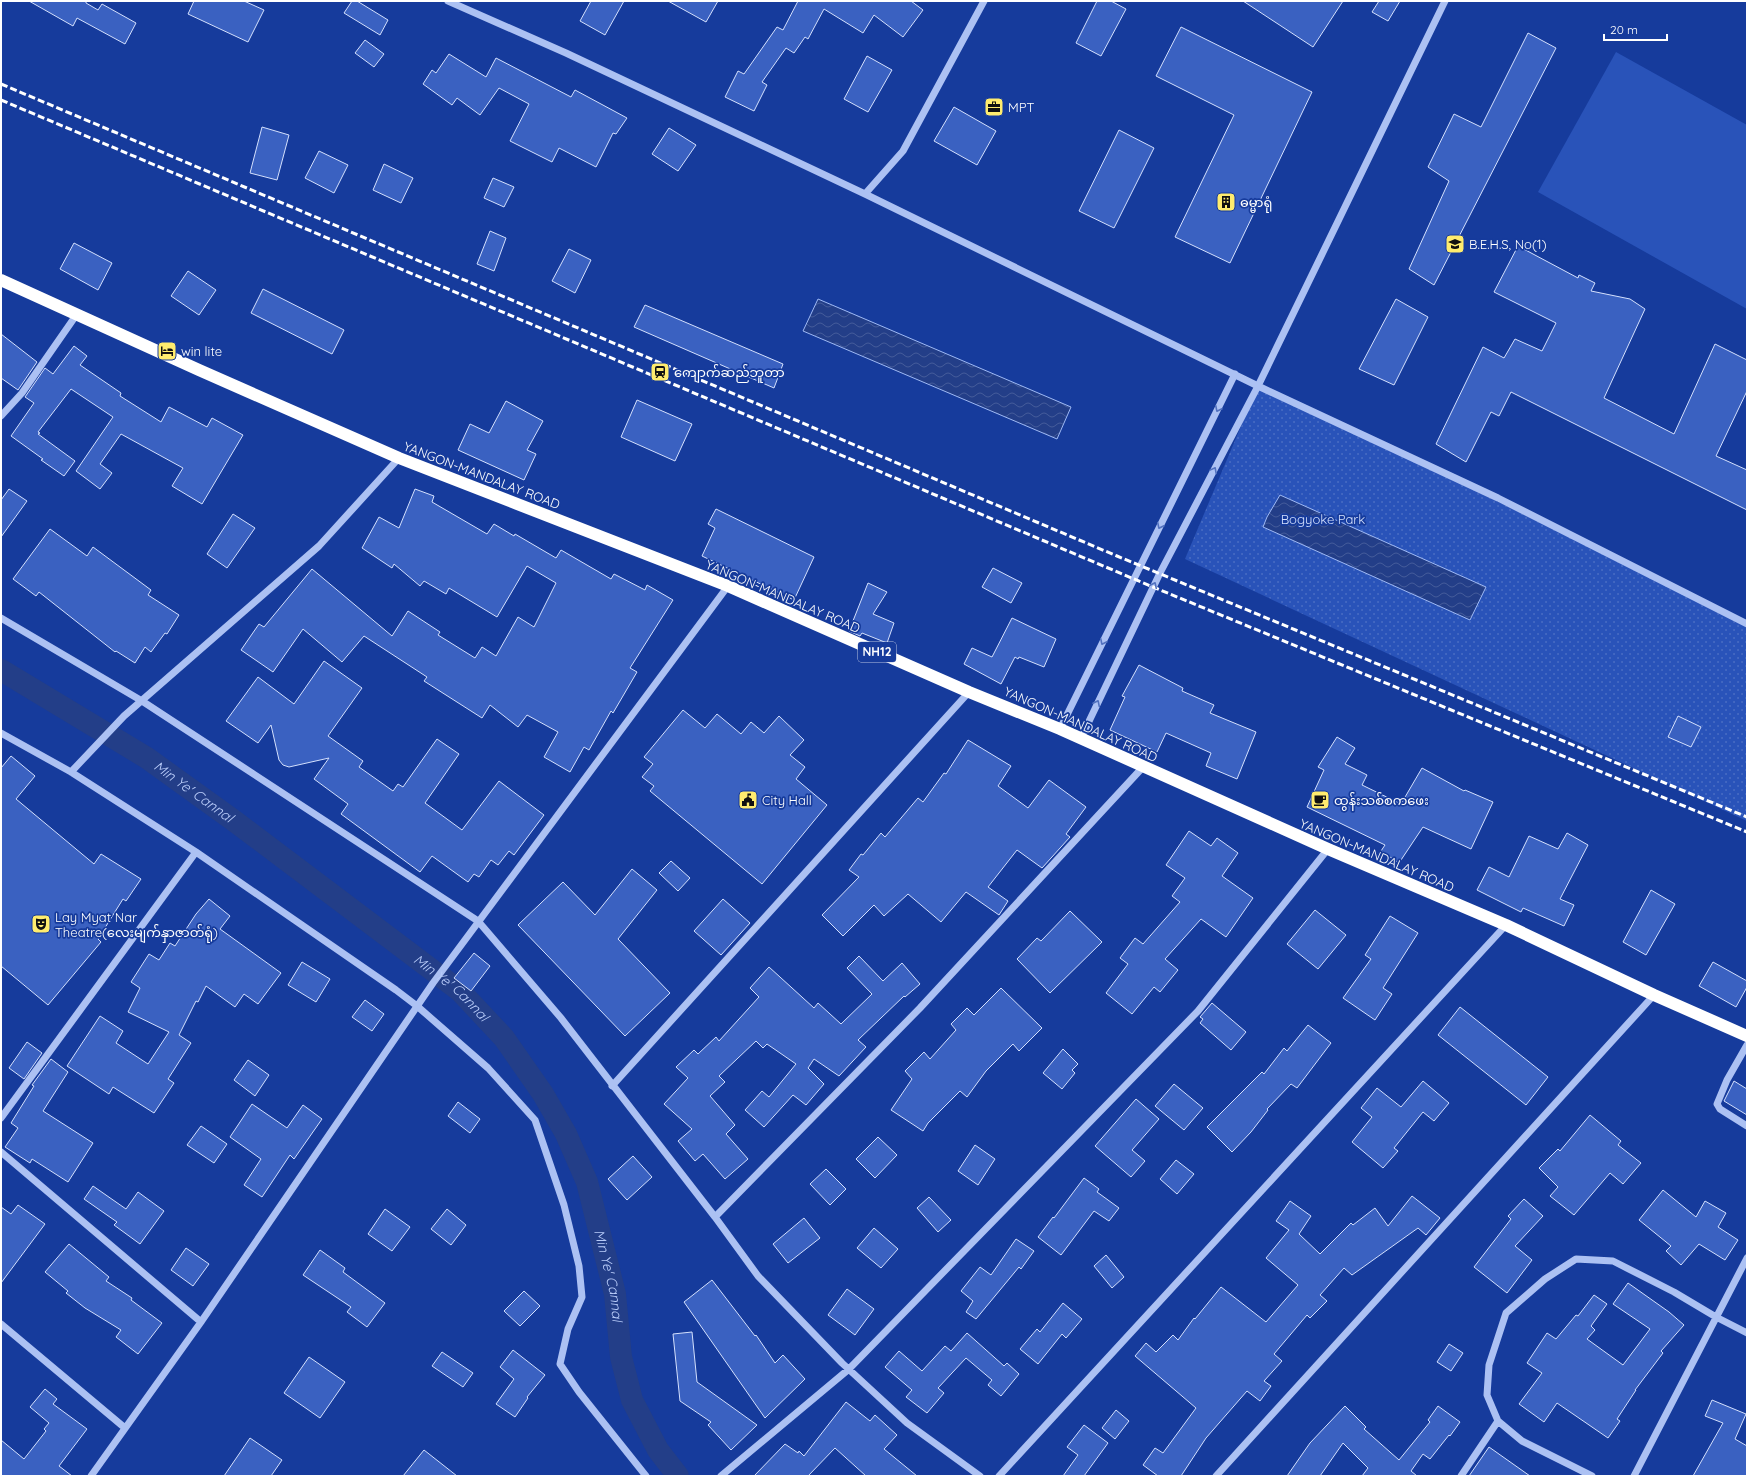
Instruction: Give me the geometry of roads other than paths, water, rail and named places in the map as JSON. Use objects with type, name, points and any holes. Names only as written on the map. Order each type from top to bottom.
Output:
[{"type":"highway","name":"YANGON-MANDALAY ROAD","points":[[1,280],[399,458],[728,586],[969,692],[1060,728],[1328,850],[1506,925],[1654,995],[1747,1036]]},
{"type":"street","points":[[448,1],[566,53],[865,194],[1258,386],[1498,498],[1747,624]]},
{"type":"street","points":[[865,194],[903,151],[984,1]]},
{"type":"street","points":[[1080,738],[1160,573],[1258,386],[1445,1]]},
{"type":"street","points":[[1,416],[22,393],[77,314]]},
{"type":"street","points":[[1060,728],[1235,374]]},
{"type":"street","points":[[71,772],[124,716],[319,546],[399,458]]},
{"type":"street","points":[[91,1476],[201,1322],[433,983],[728,586]]},
{"type":"street","points":[[1,618],[142,701],[478,921],[561,1018],[612,1086],[715,1217],[758,1276],[849,1369],[906,1423],[980,1476]]},
{"type":"street","points":[[612,1086],[969,692]]},
{"type":"street","points":[[1,733],[71,772],[196,852],[417,1006],[488,1068],[535,1120],[564,1205],[579,1274],[582,1297],[568,1329],[560,1364],[579,1392],[646,1476]]},
{"type":"street","points":[[715,1217],[920,1008],[1143,767]]},
{"type":"street","points":[[723,1474],[849,1369],[1198,1011],[1328,850]]},
{"type":"street","points":[[1,1118],[196,852]]},
{"type":"street","points":[[999,1476],[1506,925]]},
{"type":"street","points":[[1216,1476],[1654,995]]},
{"type":"street","points":[[1747,1045],[1727,1080],[1717,1104],[1720,1109],[1747,1126]]},
{"type":"street","points":[[1,1152],[201,1322]]},
{"type":"street","points":[[1634,1476],[1747,1258]]},
{"type":"street","points":[[1592,1476],[1522,1441],[1498,1421],[1487,1395],[1489,1365],[1506,1313],[1545,1279],[1576,1259],[1613,1261],[1674,1292],[1716,1317],[1747,1333]]},
{"type":"street","points":[[1,1324],[125,1428]]},
{"type":"street","points":[[1462,1476],[1498,1421]]},
{"type":"water","points":[[818,299],[1071,407],[1057,439],[803,331]]},
{"type":"water","points":[[1280,495],[1486,587],[1470,620],[1263,527]]},
{"type":"waterway","name":"Min Ye' Cannal","points":[[1,670],[147,758],[233,820],[460,991],[504,1038],[543,1094],[566,1134],[587,1182],[615,1294],[621,1357],[632,1400],[658,1450],[678,1476]]},
{"type":"railway","points":[[1,84],[1117,556],[1747,817]]},
{"type":"railway","points":[[1,100],[1153,587],[1747,832]]},
{"type":"place","name":"MPT","points":[[994,107]]},
{"type":"place","name":"ဓမ္မာရုံ","points":[[1226,202]]},
{"type":"place","name":"B.E.H.S, No(1)","points":[[1455,244]]},
{"type":"place","name":"win lite","points":[[167,351]]},
{"type":"place","name":"ကျောက်ဆည်ဘူတာ","points":[[660,372]]},
{"type":"place","name":"City Hall","points":[[748,800]]},
{"type":"place","name":"ထွန်းသစ်စကဖေး","points":[[1320,800]]},
{"type":"place","name":"Lay Myat Nar Theatre(လေးမျက်နှာဇာတ်ရုံ)","points":[[41,924]]},
{"type":"park label","name":"Bogyoke Park","points":[[1323,519]]}]
